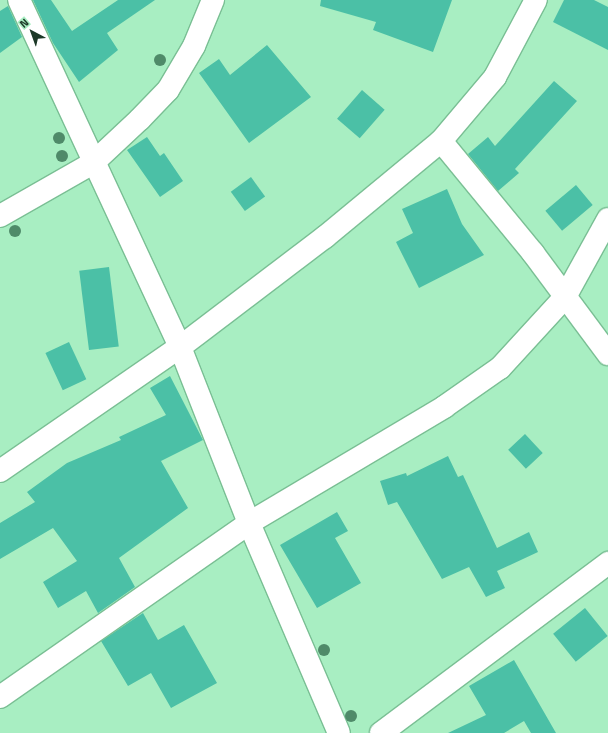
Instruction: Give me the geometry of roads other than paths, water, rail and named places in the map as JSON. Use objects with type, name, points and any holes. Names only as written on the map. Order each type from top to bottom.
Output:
[{"type":"street","points":[[19,0],[93,163],[180,347],[249,524],[339,733]]},
{"type":"street","points":[[0,216],[93,163],[168,90],[194,46],[213,0]]},
{"type":"street","points":[[0,471],[180,347],[325,237],[441,141],[495,77],[536,0]]},
{"type":"street","points":[[441,141],[565,297],[608,354]]},
{"type":"street","points":[[0,697],[249,524],[444,406],[500,368],[565,297],[608,219]]},
{"type":"street","points":[[381,733],[608,563]]}]
